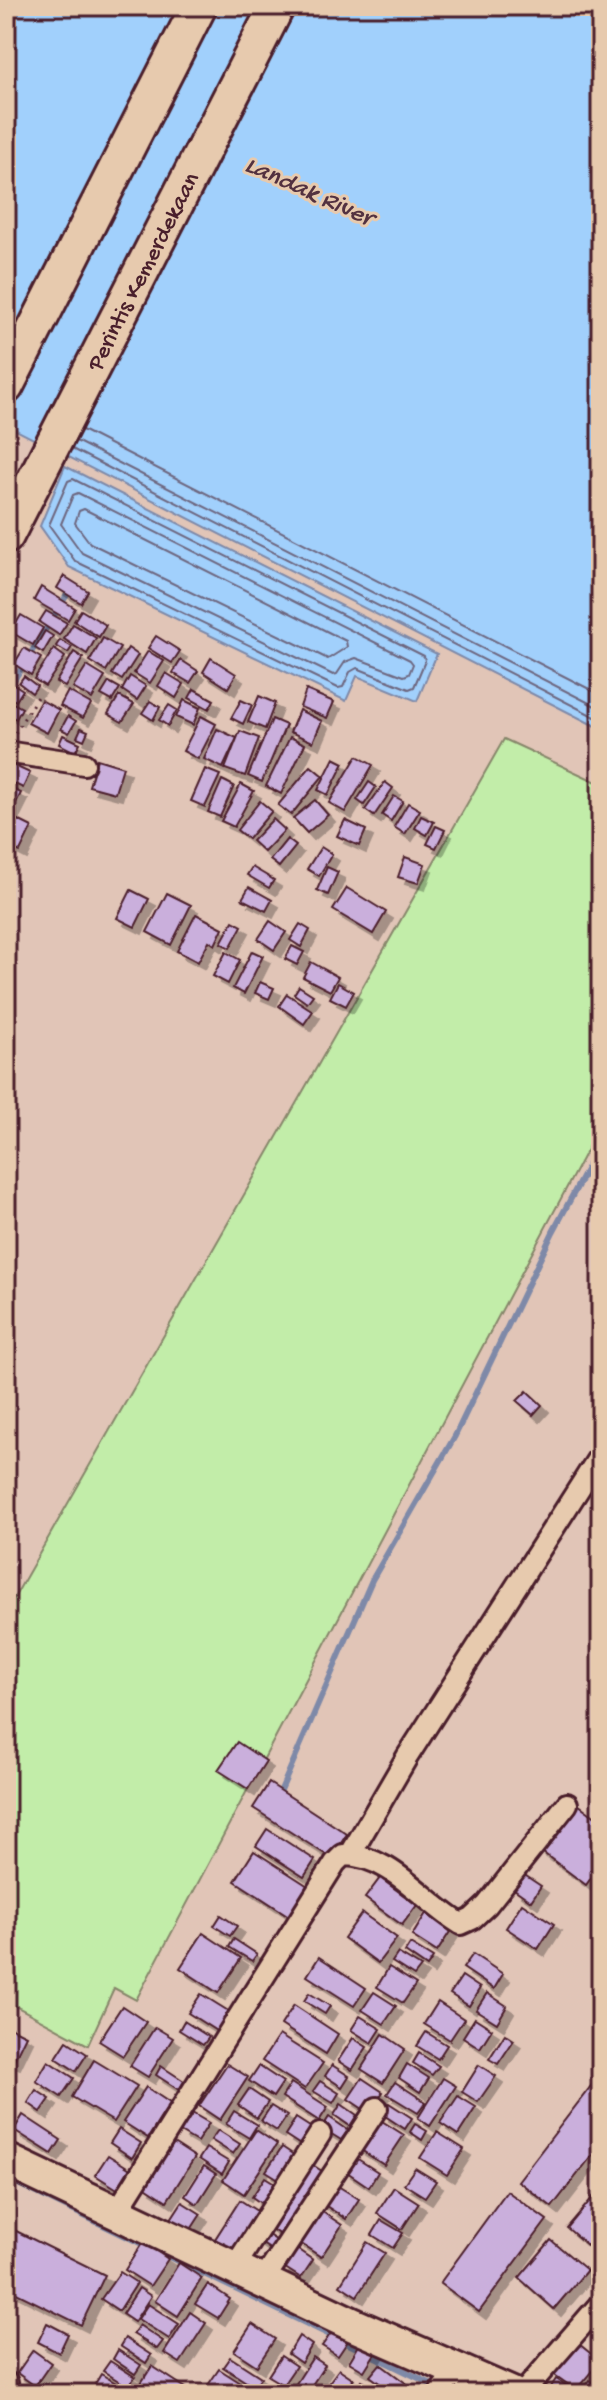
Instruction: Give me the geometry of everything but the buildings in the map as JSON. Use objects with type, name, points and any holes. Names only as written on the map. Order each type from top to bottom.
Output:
[{"type":"highway","points":[[6,386],[199,6]]},
{"type":"highway","name":"Perintis Kemerdekaan","points":[[6,536],[277,6]]},
{"type":"main road","points":[[6,2160],[263,2281],[447,2382],[512,2394]]},
{"type":"street","points":[[9,744],[84,764]]},
{"type":"street","points":[[350,1855],[424,1730],[601,1454]]},
{"type":"street","points":[[116,2213],[335,1863],[343,1855],[373,1861],[408,1882],[461,1924],[472,1919],[487,1905],[567,1804]]},
{"type":"street","points":[[263,2281],[377,2108]]},
{"type":"street","points":[[234,2268],[320,2134]]},
{"type":"street","points":[[522,2394],[601,2303]]},
{"type":"path","points":[[9,744],[40,692]]},
{"type":"green space","points":[[504,739],[601,784],[601,1123],[136,2000],[114,1988],[88,2045],[6,2001],[6,1612]]},
{"type":"water","name":"Landak River","points":[[6,6],[601,6],[601,729],[6,425]]},
{"type":"water","points":[[65,466],[437,654],[417,701],[357,676],[346,701],[69,567],[40,526]]},
{"type":"waterway","points":[[6,693],[70,590]]},
{"type":"waterway","points":[[281,1790],[372,1580],[455,1436],[553,1232],[601,1142]]},
{"type":"waterway","points":[[6,2178],[429,2383]]}]
